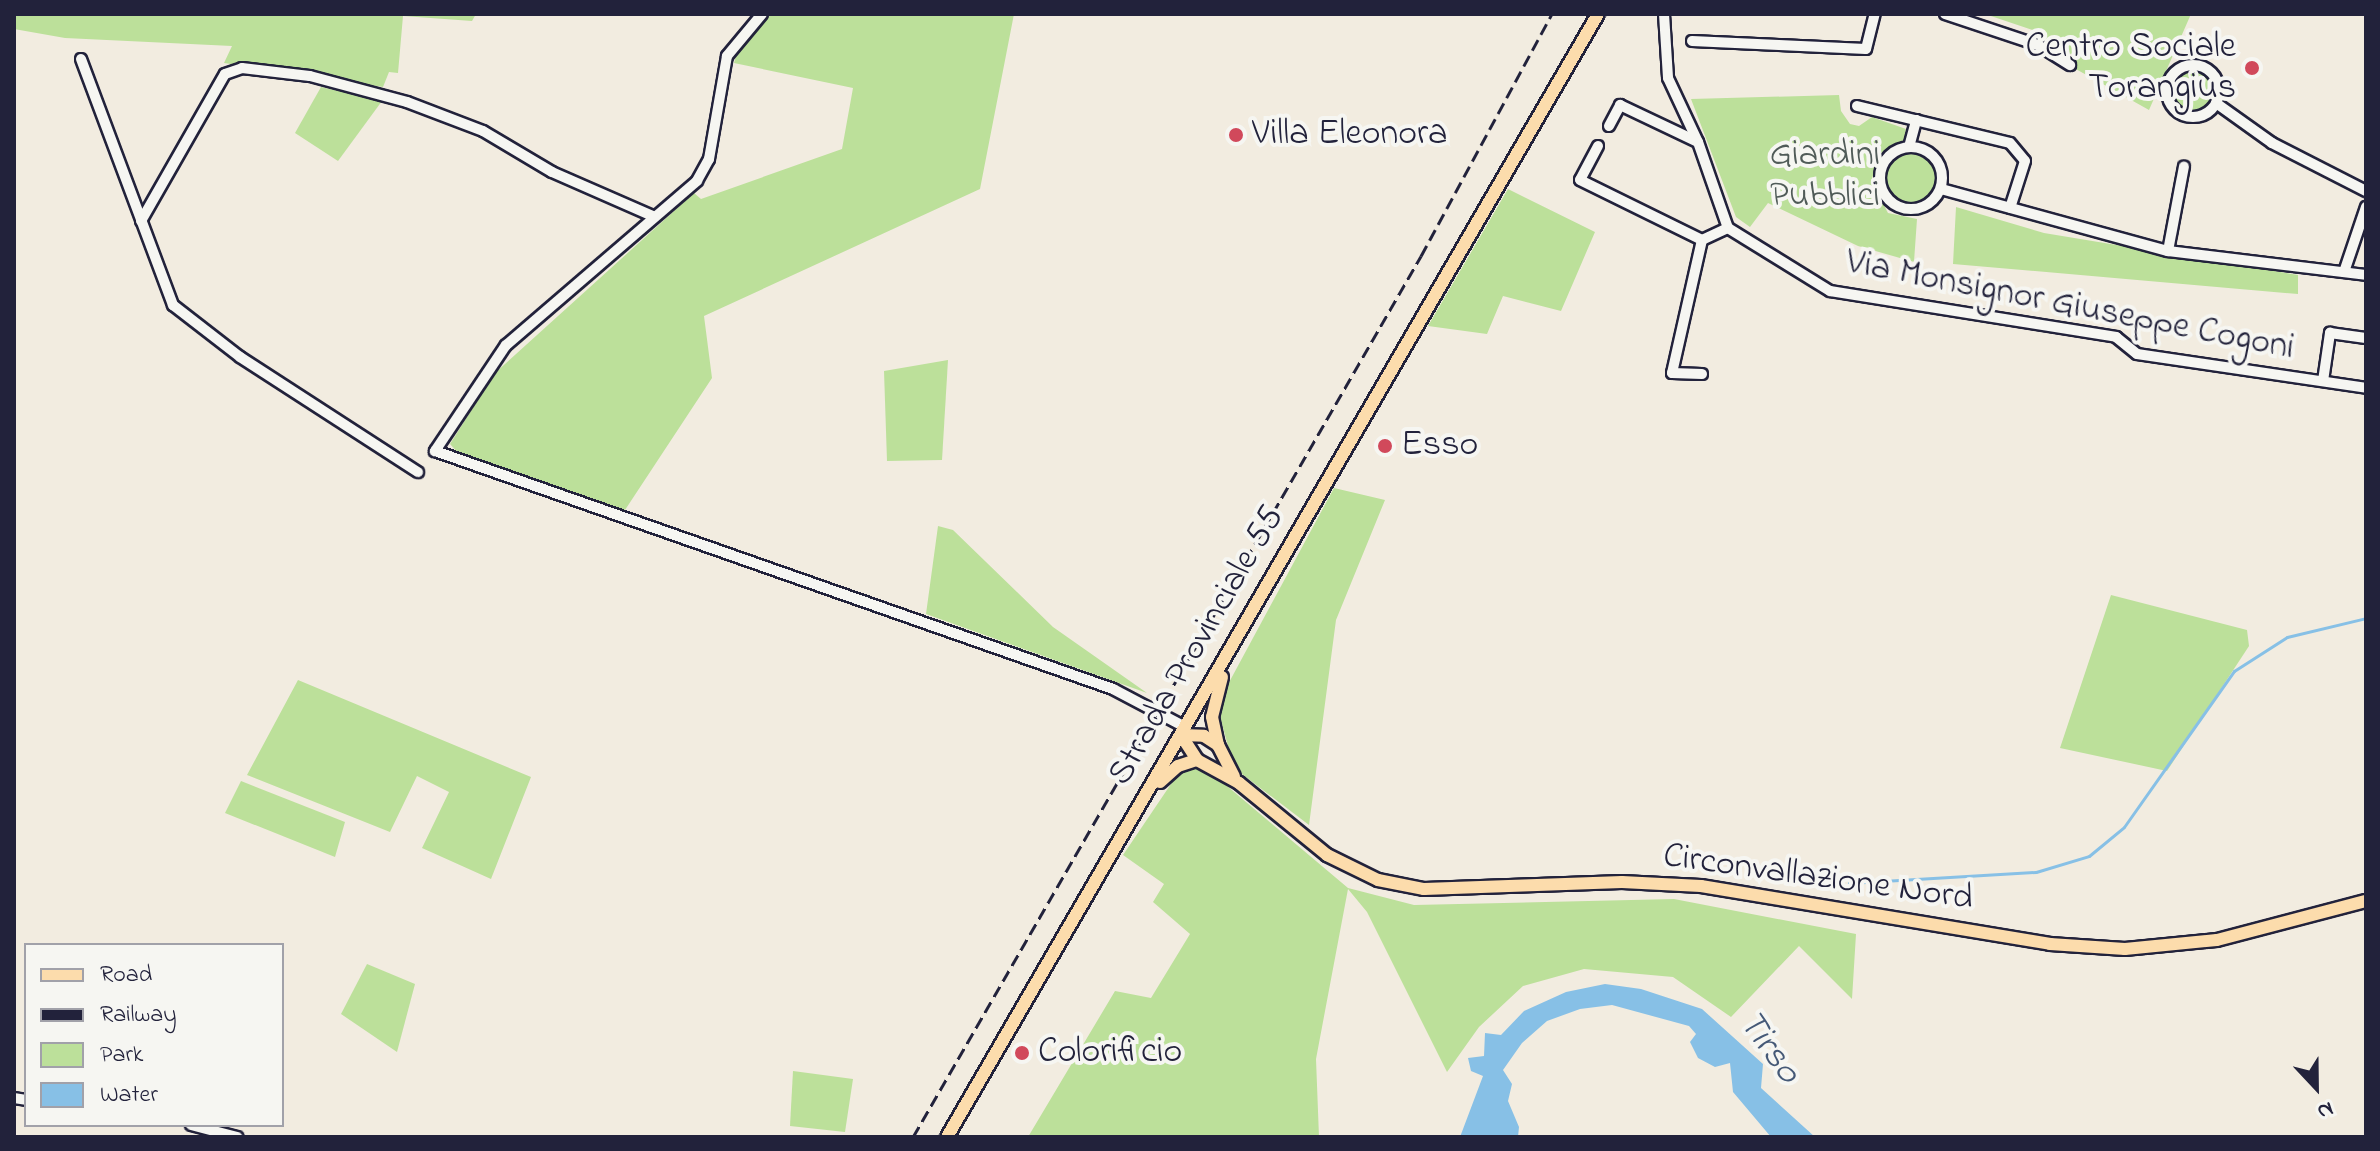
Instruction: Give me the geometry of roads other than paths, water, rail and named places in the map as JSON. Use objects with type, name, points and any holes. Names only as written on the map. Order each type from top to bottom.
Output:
[{"type":"main road","name":"Strada Provinciale 55","points":[[947,1137],[1598,14]]},
{"type":"main road","points":[[1218,745],[1213,705],[1237,637]]},
{"type":"main road","points":[[1183,731],[1204,736],[1218,745]]},
{"type":"main road","name":"Circonvallazione Nord","points":[[1183,731],[1197,760],[1239,783],[1327,855],[1378,880],[1402,885],[1463,891],[1622,882],[1701,886],[2087,953],[2184,946],[2298,922],[2366,901]]},
{"type":"main road","name":"Circonvallazione Nord","points":[[1218,745],[1239,783]]},
{"type":"main road","points":[[1142,803],[1171,770],[1197,760]]},
{"type":"street","points":[[762,14],[727,56],[709,159],[697,181],[506,345],[435,451],[1113,689],[1183,731]]},
{"type":"street","points":[[1664,14],[1668,78],[1698,142],[1728,228],[1702,240]]},
{"type":"street","points":[[1692,41],[1866,49],[1875,14]]},
{"type":"street","points":[[1945,14],[2038,45],[2070,65]]},
{"type":"street","points":[[81,59],[173,305],[240,357],[418,472]]},
{"type":"street","points":[[2192,65],[2209,71],[2218,86],[2216,103],[2204,115],[2180,114],[2169,102],[2171,78],[2192,65]]},
{"type":"street","points":[[141,221],[225,74],[242,68],[310,76],[407,102],[483,131],[552,172],[655,217]]},
{"type":"street","points":[[2216,103],[2272,143],[2366,191]]},
{"type":"street","points":[[1609,126],[1620,105],[1698,142]]},
{"type":"street","points":[[1857,106],[2016,147],[2025,161],[2010,208]]},
{"type":"street","points":[[1909,147],[1916,120]]},
{"type":"street","points":[[1598,146],[1580,180],[1702,240]]},
{"type":"street","points":[[1909,147],[1934,157],[1941,189],[1922,208],[1898,207],[1888,201],[1879,178],[1882,166],[1889,156],[1909,147]]},
{"type":"street","points":[[2168,251],[2184,166]]},
{"type":"street","points":[[1941,189],[2168,251],[2366,275]]},
{"type":"street","points":[[2344,272],[2366,207]]},
{"type":"street","name":"Via Monsignor Giuseppe Cogoni","points":[[1728,228],[1830,291],[2116,337],[2137,354],[2366,388]]},
{"type":"street","points":[[1702,240],[1672,373],[1702,374]]},
{"type":"street","points":[[2323,381],[2330,333],[2366,338]]},
{"type":"street","points":[[199,1127],[237,1137]]},
{"type":"water","points":[[1605,984],[1641,989],[1702,1009],[1763,1064],[1761,1088],[1815,1137],[1771,1137],[1733,1092],[1730,1063],[1715,1067],[1698,1058],[1690,1042],[1696,1034],[1689,1026],[1612,1005],[1580,1009],[1547,1021],[1522,1043],[1503,1070],[1512,1084],[1508,1101],[1519,1127],[1518,1137],[1460,1137],[1483,1076],[1471,1071],[1468,1058],[1484,1056],[1485,1033],[1501,1035],[1524,1011],[1566,992]]},
{"type":"waterway","points":[[1849,883],[2036,872],[2089,856],[2124,827],[2234,671],[2287,637],[2366,618]]},
{"type":"railway","points":[[913,1137],[1421,256],[1552,14]]},
{"type":"place","name":"Centro Sociale Torangius","points":[[2252,68]]},
{"type":"place","name":"Villa Eleonora","points":[[1236,135]]},
{"type":"place","name":"Esso","points":[[1385,446]]},
{"type":"place","name":"Colorificio","points":[[1022,1053]]},
{"type":"park label","name":"Giardini Pubblici","points":[[1825,176]]},
{"type":"water label","name":"Tirso","points":[[1768,1048]]}]
